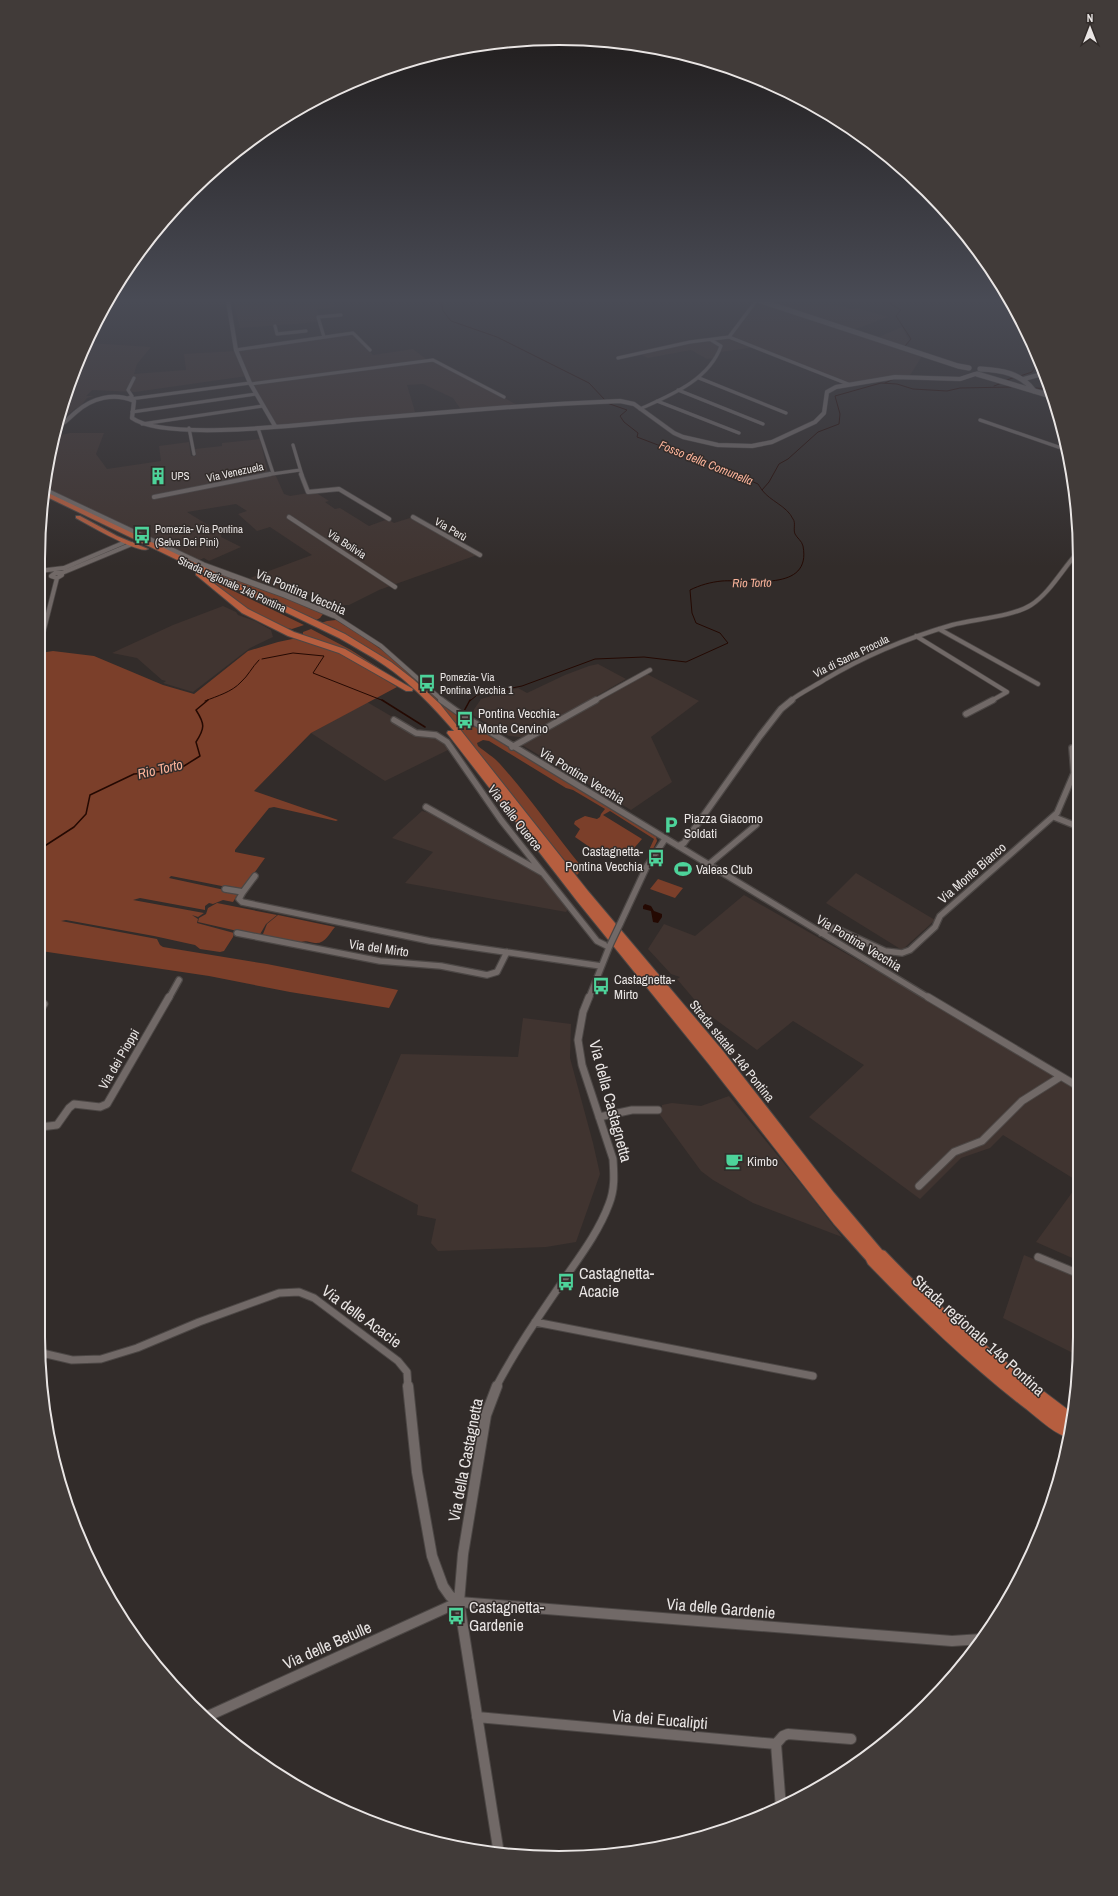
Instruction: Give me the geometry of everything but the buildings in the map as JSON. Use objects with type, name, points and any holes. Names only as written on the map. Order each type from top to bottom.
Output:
[{"type":"highway","name":"Strada regionale 148 Pontina","points":[[49,496],[308,622],[372,656]]},
{"type":"highway","name":"Strada regionale 148 Pontina","points":[[48,499],[188,567],[308,622]]},
{"type":"highway","points":[[66,508],[77,516],[127,543],[165,556]]},
{"type":"highway","points":[[188,567],[210,582],[233,603],[248,613],[291,634],[339,650],[410,688]]},
{"type":"highway","name":"Strada statale 148 Pontina","points":[[372,656],[410,688],[445,721]]},
{"type":"highway","name":"Strada statale 148 Pontina","points":[[372,656],[411,682],[445,721],[580,899],[826,1199]]},
{"type":"highway","name":"Strada regionale 148 Pontina","points":[[826,1199],[916,1305],[1020,1396],[1064,1430]]},
{"type":"highway","name":"Strada regionale 148 Pontina","points":[[874,1255],[960,1331],[1067,1417]]},
{"type":"main road","points":[[1030,389],[1046,395]]},
{"type":"street","points":[[128,389],[132,396],[129,398]]},
{"type":"street","points":[[64,421],[80,408],[95,400],[109,397],[129,398],[198,389]]},
{"type":"street","points":[[254,389],[275,426]]},
{"type":"street","points":[[490,389],[504,397]]},
{"type":"street","points":[[728,389],[786,413]]},
{"type":"street","points":[[129,398],[134,402],[132,419],[142,424],[158,428],[258,428],[532,405],[614,401],[627,402],[640,409],[674,433],[683,437],[718,445],[754,446],[772,442],[810,425],[824,413],[827,392],[831,389]]},
{"type":"street","points":[[640,409],[678,390],[763,424]]},
{"type":"street","points":[[132,412],[256,394]]},
{"type":"street","points":[[658,401],[739,433]]},
{"type":"street","points":[[142,424],[263,406]]},
{"type":"street","points":[[980,420],[1060,448]]},
{"type":"street","points":[[189,428],[194,454]]},
{"type":"street","name":"Via Venezuela","points":[[258,428],[273,473]]},
{"type":"street","points":[[293,445],[308,492],[339,489],[389,519]]},
{"type":"street","name":"Via Venezuela","points":[[154,497],[273,473],[300,470]]},
{"type":"street","name":"Via Pontina Vecchia","points":[[49,492],[203,565],[285,595],[333,615],[384,648],[451,708],[512,747],[1073,1085]]},
{"type":"street","name":"Via Bolivia","points":[[289,517],[395,587]]},
{"type":"street","name":"Via Perù","points":[[413,518],[480,555]]},
{"type":"street","points":[[118,549],[127,543]]},
{"type":"street","points":[[45,575],[62,573],[118,549],[127,543]]},
{"type":"street","points":[[45,570],[64,568],[127,543]]},
{"type":"street","name":"Via di Santa Procula","points":[[678,846],[684,843],[760,736],[791,699],[861,658],[916,636],[939,629],[1012,612],[1032,605],[1044,596],[1065,566],[1073,557]]},
{"type":"street","points":[[45,625],[57,578],[62,575],[62,573]]},
{"type":"street","points":[[53,574],[52,577],[57,578]]},
{"type":"street","points":[[939,629],[1038,684]]},
{"type":"street","points":[[916,636],[1007,692],[966,714]]},
{"type":"street","points":[[512,747],[650,670]]},
{"type":"street","name":"Via delle Querce","points":[[394,720],[416,733],[436,735],[448,742],[501,820],[548,876],[597,942],[609,946]]},
{"type":"street","name":"Via Monte Bianco","points":[[1072,748],[1073,757]]},
{"type":"street","name":"Via Monte Bianco","points":[[821,933],[829,928],[834,928],[885,951],[895,954],[907,952],[935,927],[940,916],[1054,817],[1059,811],[1073,776]]},
{"type":"street","points":[[426,807],[548,876]]},
{"type":"street","points":[[1054,817],[1073,824]]},
{"type":"street","points":[[708,865],[756,825]]},
{"type":"street","name":"Via della Castagnetta","points":[[498,1848],[459,1602],[463,1554],[488,1406],[496,1385],[535,1322],[602,1223],[612,1198],[615,1180],[614,1165],[582,1065],[578,1035],[583,1012],[609,946],[657,848],[665,838]]},
{"type":"street","points":[[225,889],[243,892],[255,876]]},
{"type":"street","name":"Via del Mirto","points":[[243,892],[239,899],[242,902],[421,939],[601,966]]},
{"type":"street","name":"Via del Mirto","points":[[237,933],[374,960],[441,966],[487,975],[497,972],[507,952]]},
{"type":"street","name":"Via dei Pioppi","points":[[45,1127],[58,1124],[69,1108],[74,1104],[100,1107],[107,1104],[179,980]]},
{"type":"street","points":[[919,1186],[954,1152],[982,1141],[1022,1101],[1060,1077]]},
{"type":"street","points":[[599,1116],[632,1110],[658,1110]]},
{"type":"street","points":[[1038,1257],[1073,1272]]},
{"type":"street","name":"Via delle Acacie","points":[[45,1354],[72,1360],[101,1359],[143,1346],[199,1322],[279,1293],[296,1292],[312,1296],[398,1361],[406,1370],[409,1385],[417,1472],[432,1556],[444,1586],[450,1596],[459,1602]]},
{"type":"street","points":[[535,1322],[813,1376]]},
{"type":"street","name":"Via delle Gardenie","points":[[459,1602],[952,1642],[974,1640]]},
{"type":"street","name":"Via delle Betulle","points":[[211,1715],[459,1602]]},
{"type":"street","name":"Via dei Eucalipti","points":[[477,1717],[776,1744]]},
{"type":"street","points":[[780,1801],[776,1744],[783,1736],[788,1734],[851,1739]]},
{"type":"shaded area","points":[[74,389],[153,389],[135,392],[92,390],[86,396],[94,396],[87,398],[79,408],[76,408],[66,416]]},
{"type":"shaded area","points":[[255,389],[408,389],[416,415],[275,426]]},
{"type":"shaded area","points":[[435,389],[489,389],[519,406],[462,411],[453,398]]},
{"type":"shaded area","points":[[70,433],[104,433],[96,454],[107,469],[161,461],[159,446],[189,442],[191,456],[196,456],[195,449],[222,446],[222,443],[260,439],[268,473],[151,497],[153,498],[275,474],[284,494],[290,496],[315,492],[329,501],[325,502],[335,509],[340,508],[369,526],[388,519],[394,523],[410,518],[477,555],[379,590],[349,605],[343,605],[334,609],[292,585],[281,590],[250,578],[312,555],[270,527],[257,531],[238,514],[247,511],[236,504],[187,512],[221,533],[221,537],[241,547],[209,561],[204,558],[197,561],[50,489],[61,435]]},
{"type":"shaded area","points":[[202,567],[254,584],[323,614],[320,618],[314,621]]},
{"type":"shaded area","points":[[215,583],[304,625],[292,629],[281,627],[235,602]]},
{"type":"shaded area","points":[[223,606],[236,612],[238,615],[255,621],[271,630],[273,637],[250,648],[193,692],[163,683],[166,681],[162,680],[137,658],[112,653],[173,625]]},
{"type":"shaded area","points":[[336,620],[389,655],[452,711],[656,837],[657,841],[652,851],[649,850],[654,839],[610,811],[603,815],[642,839],[628,855],[591,848],[575,837],[580,829],[574,824],[575,821],[585,816],[597,819],[605,809],[573,790],[566,788],[489,741],[483,740],[477,743],[478,746],[498,761],[511,776],[581,866],[588,863],[577,875],[491,771],[411,680],[321,623]]},
{"type":"shaded area","points":[[311,629],[351,650],[379,668],[376,669],[303,636],[303,632]]},
{"type":"shaded area","points":[[297,638],[343,654],[397,687],[311,733],[254,791],[338,820],[336,821],[274,807],[269,808],[235,850],[235,852],[265,858],[242,890],[171,876],[169,878],[234,892],[238,894],[233,902],[223,900],[213,904],[209,903],[205,906],[205,910],[140,898],[133,900],[204,913],[198,917],[192,915],[198,919],[197,923],[234,933],[224,951],[220,952],[200,949],[195,945],[154,936],[66,920],[61,921],[157,939],[163,947],[267,964],[398,990],[389,1008],[290,992],[209,976],[45,952],[45,652],[53,651],[94,656],[163,685],[194,694],[248,651]]},
{"type":"shaded area","points":[[598,664],[626,679],[521,740],[520,737],[509,736],[471,714],[481,699],[518,688],[527,693],[565,675]]},
{"type":"shaded area","points":[[647,674],[699,701],[651,737],[672,782],[631,810],[522,745]]},
{"type":"shaded area","points":[[367,702],[396,719],[411,732],[411,735],[441,739],[450,749],[385,781],[311,733]]},
{"type":"shaded area","points":[[422,811],[434,814],[482,841],[484,844],[487,843],[520,864],[542,875],[568,909],[566,912],[405,883],[433,852],[392,838]]},
{"type":"shaded area","points":[[856,873],[935,920],[902,950],[826,903]]},
{"type":"shaded area","points":[[658,879],[683,888],[675,898],[650,889]]},
{"type":"shaded area","points":[[744,895],[941,1008],[1073,1087],[1073,1178],[1003,1135],[990,1148],[961,1158],[920,1199],[809,1117],[864,1065],[793,1021],[757,1050],[704,1011],[677,979],[680,977],[671,974],[648,949],[664,924],[695,936]]},
{"type":"shaded area","points":[[217,903],[277,915],[266,924],[259,936],[198,922],[199,918],[206,914],[208,908]]},
{"type":"shaded area","points":[[645,904],[651,906],[654,911],[662,914],[662,917],[658,923],[653,922],[651,911],[643,909]]},
{"type":"shaded area","points":[[278,915],[335,927],[322,942],[318,943],[265,937],[263,934],[267,924]]},
{"type":"shaded area","points":[[523,1018],[571,1024],[570,1058],[600,1174],[576,1242],[546,1247],[438,1251],[431,1243],[436,1219],[417,1215],[418,1205],[351,1171],[401,1054],[518,1057]]},
{"type":"shaded area","points":[[729,1096],[810,1195],[842,1237],[753,1203],[713,1180],[701,1171],[660,1115],[658,1108],[662,1107],[662,1105],[672,1103],[701,1106]]},
{"type":"shaded area","points":[[1073,1191],[1073,1258],[1036,1242]]},
{"type":"shaded area","points":[[1024,1255],[1073,1275],[1073,1353],[1003,1318]]},
{"type":"waterway","name":"Fosso della Comunella","points":[[595,389],[605,400]]},
{"type":"waterway","name":"Rio Torto","points":[[762,490],[769,482],[779,464],[788,459],[818,432],[839,424],[840,414],[835,396],[858,389]]},
{"type":"waterway","name":"Rio Torto","points":[[921,389],[947,391],[954,389]]},
{"type":"waterway","name":"Fosso della Comunella","points":[[607,403],[627,410],[620,416],[624,422],[638,433],[637,437],[658,445],[671,447],[749,480],[758,484],[762,490]]},
{"type":"waterway","name":"Rio Torto","points":[[470,701],[477,695],[522,686],[595,659],[644,657],[686,662],[728,643],[720,633],[696,623],[692,613],[690,590],[714,582],[776,580],[788,577],[798,571],[803,561],[803,546],[795,534],[794,521],[790,514],[762,490]]},
{"type":"waterway","name":"Rio Torto","points":[[262,659],[293,653],[324,656],[313,673],[383,701]]},
{"type":"waterway","name":"Rio Torto","points":[[205,701],[224,693],[237,685],[246,677],[259,660]]},
{"type":"waterway","name":"Rio Torto","points":[[45,846],[74,827],[86,814],[90,795],[134,774],[166,771],[184,766],[200,756],[196,742],[203,726],[196,710],[208,700]]},
{"type":"waterway","name":"Rio Torto","points":[[463,713],[470,700]]},
{"type":"waterway","name":"Rio Torto","points":[[383,701],[425,727]]},
{"type":"place","name":"UPS","points":[[158,476]]},
{"type":"place","name":"Pomezia- Via Pontina (Selva Dei Pini)","points":[[142,535]]},
{"type":"place","name":"Pomezia- Via Pontina Vecchia 1","points":[[427,683]]},
{"type":"place","name":"Pontina Vecchia- Monte Cervino","points":[[465,720]]},
{"type":"place","name":"Piazza Giacomo Soldati","points":[[671,825]]},
{"type":"place","name":"Castagnetta- Pontina Vecchia","points":[[656,858]]},
{"type":"place","name":"Valeas Club","points":[[683,869]]},
{"type":"place","name":"Castagnetta- Mirto","points":[[601,986]]},
{"type":"place","name":"Kimbo","points":[[734,1161]]},
{"type":"place","name":"Castagnetta- Acacie","points":[[566,1282]]},
{"type":"place","name":"Castagnetta- Gardenie","points":[[456,1616]]}]
